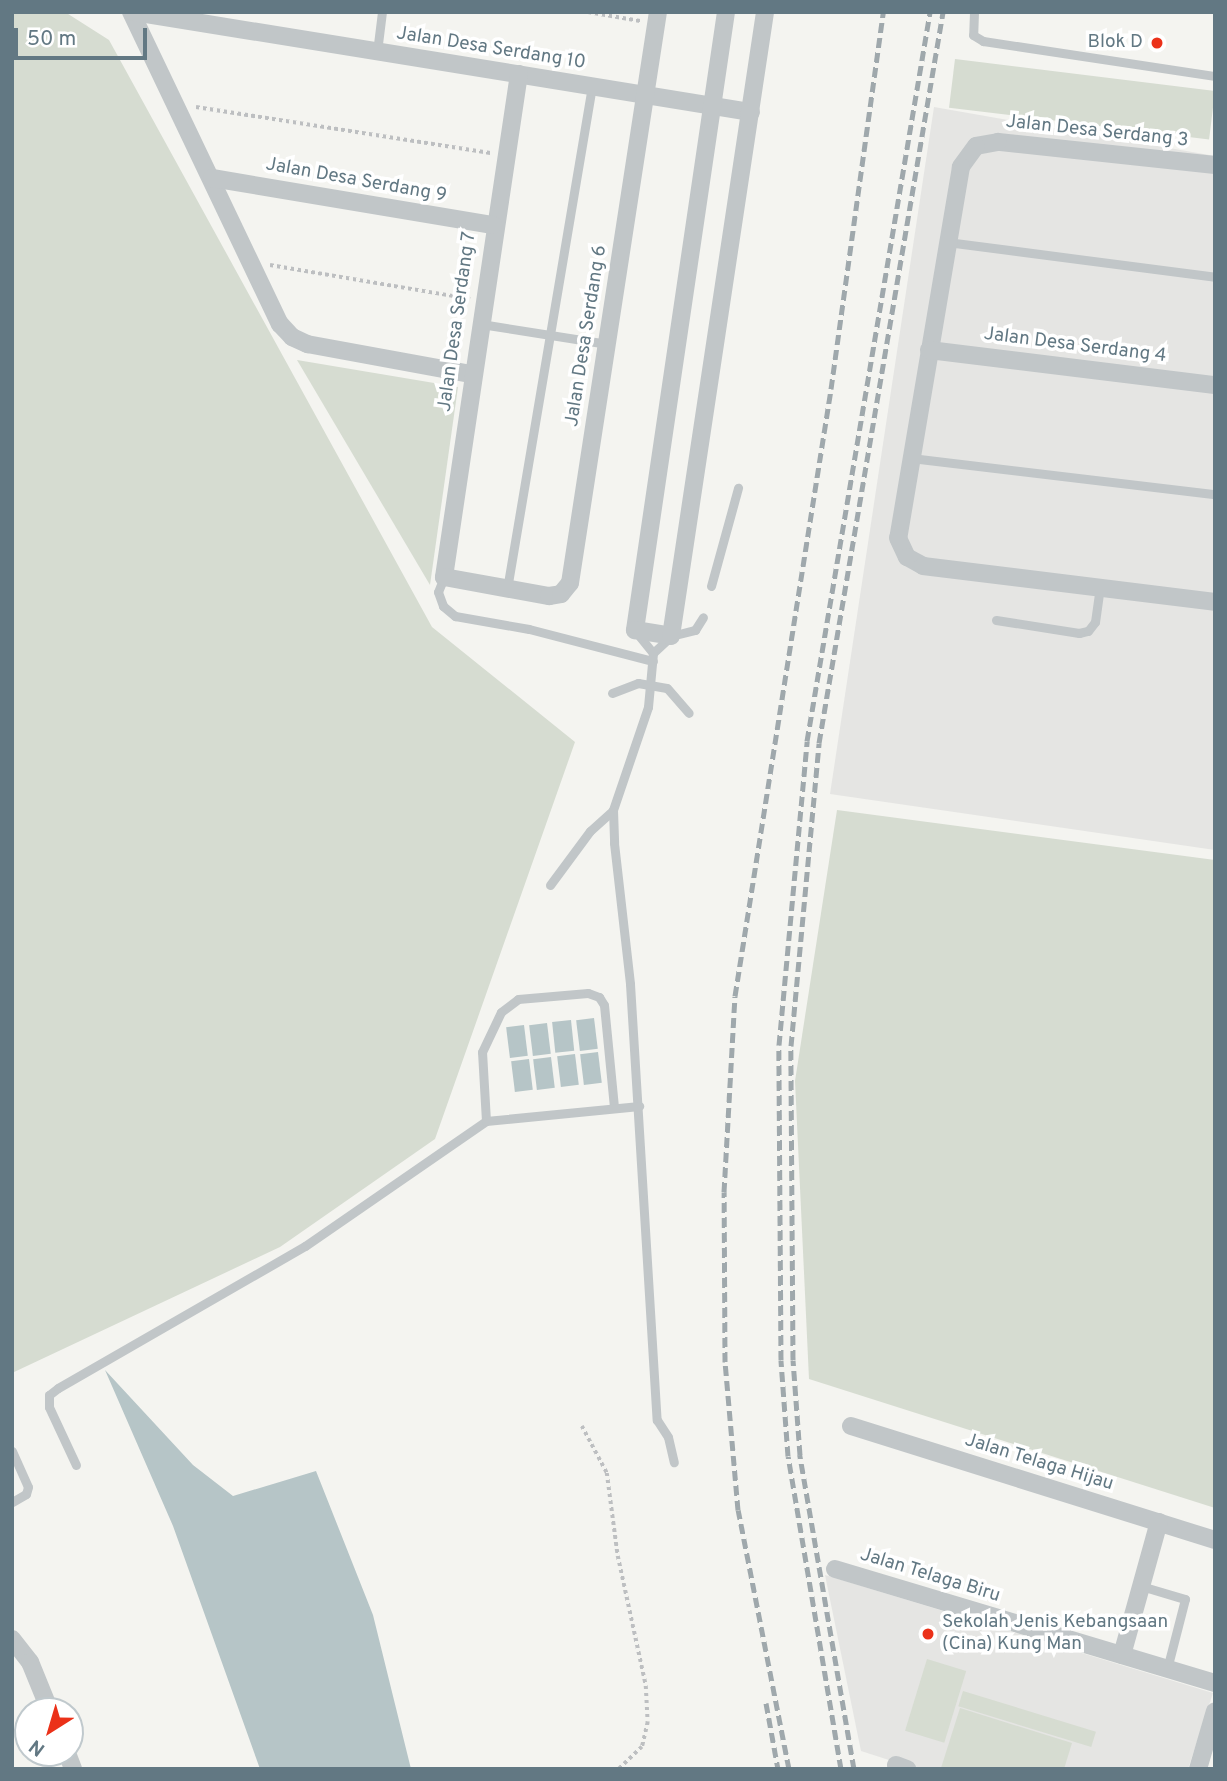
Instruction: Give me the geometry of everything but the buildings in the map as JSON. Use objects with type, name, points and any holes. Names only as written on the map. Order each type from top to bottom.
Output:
[{"type":"street","name":"Jalan Desa Serdang 10","points":[[133,12],[751,112]]},
{"type":"street","points":[[133,12],[174,104],[253,262],[280,324],[292,337],[307,344],[471,374]]},
{"type":"street","points":[[726,12],[710,106],[635,630],[671,636],[765,12]]},
{"type":"street","name":"Jalan Desa Serdang 6","points":[[507,589],[549,596],[561,594],[569,583],[607,345],[640,94],[657,18]]},
{"type":"street","name":"Jalan Desa Serdang 7","points":[[444,577],[471,374],[519,74]]},
{"type":"street","name":"Jalan Desa Serdang 3","points":[[947,242],[961,167],[976,146],[998,142],[1215,165]]},
{"type":"street","name":"Jalan Desa Serdang 9","points":[[212,178],[494,225]]},
{"type":"street","points":[[947,242],[898,538],[907,557],[923,566],[1215,602]]},
{"type":"street","name":"Jalan Desa Serdang 4","points":[[929,350],[1215,385]]},
{"type":"street","points":[[444,577],[507,589]]},
{"type":"street","name":"Jalan Telaga Hijau","points":[[851,1426],[1215,1540]]},
{"type":"street","points":[[1122,1655],[1158,1522]]},
{"type":"street","name":"Jalan Telaga Biru","points":[[835,1569],[1215,1683]]},
{"type":"street","points":[[12,1639],[30,1662],[44,1697]]},
{"type":"street","points":[[1198,1769],[1215,1711]]},
{"type":"lane","points":[[377,52],[382,12]]},
{"type":"lane","points":[[974,12],[973,35],[983,41],[1215,76]]},
{"type":"lane","points":[[507,589],[592,86]]},
{"type":"lane","points":[[947,242],[1215,277]]},
{"type":"lane","points":[[479,324],[607,345]]},
{"type":"lane","points":[[911,458],[1215,494]]},
{"type":"lane","points":[[711,586],[738,488]]},
{"type":"lane","points":[[444,577],[438,592],[443,606],[455,616],[529,629],[653,657]]},
{"type":"lane","points":[[996,620],[1079,633],[1088,631],[1095,622],[1100,589]]},
{"type":"lane","points":[[674,1462],[668,1437],[657,1420],[639,1106],[613,810],[638,745],[651,685],[653,657],[671,636],[695,630],[703,618]]},
{"type":"lane","points":[[635,630],[653,657]]},
{"type":"lane","points":[[612,692],[627,685],[667,688],[689,713]]},
{"type":"lane","points":[[550,885],[590,831],[613,810]]},
{"type":"lane","points":[[486,1121],[484,1041],[501,1012],[518,999],[588,993],[598,997],[604,1005],[614,1107]]},
{"type":"lane","points":[[76,1465],[49,1407],[50,1395],[87,1370],[305,1246],[486,1121],[639,1106]]},
{"type":"lane","points":[[12,1451],[28,1487],[26,1494],[12,1502]]},
{"type":"lane","points":[[1141,1586],[1185,1599],[1167,1669]]},
{"type":"path","points":[[588,12],[657,18]]},
{"type":"path","points":[[174,104],[505,155]]},
{"type":"path","points":[[253,262],[482,302]]},
{"type":"path","points":[[582,1426],[607,1473],[618,1556],[646,1686],[648,1722],[642,1747],[619,1769]]},
{"type":"shaded area","points":[[12,12],[65,12],[109,40],[432,627],[575,742],[435,1139],[280,1247],[12,1373]]},
{"type":"shaded area","points":[[955,59],[1215,91],[1209,140],[949,108]]},
{"type":"shaded area","points":[[934,107],[1215,156],[1215,850],[830,794]]},
{"type":"shaded area","points":[[297,360],[458,387],[430,585]]},
{"type":"shaded area","points":[[837,810],[1215,860],[1215,1508],[809,1379],[795,1081]]},
{"type":"shaded area","points":[[594,1018],[598,1049],[580,1051],[576,1020]]},
{"type":"shaded area","points":[[571,1020],[574,1051],[555,1053],[552,1022]]},
{"type":"shaded area","points":[[547,1023],[551,1054],[533,1056],[529,1025]]},
{"type":"shaded area","points":[[524,1025],[528,1056],[510,1058],[506,1027]]},
{"type":"shaded area","points":[[598,1052],[602,1083],[584,1085],[580,1054]]},
{"type":"shaded area","points":[[575,1054],[579,1085],[561,1087],[557,1056]]},
{"type":"shaded area","points":[[551,1057],[555,1088],[537,1090],[533,1059]]},
{"type":"shaded area","points":[[529,1059],[533,1090],[515,1092],[511,1061]]},
{"type":"shaded area","points":[[105,1370],[193,1465],[233,1496],[316,1471],[373,1615],[411,1769],[260,1769],[173,1526]]},
{"type":"shaded area","name":"Sekolah Jenis Kebangsaan (Cina) Kung Man","points":[[825,1575],[1213,1693],[1188,1769],[917,1769],[861,1751]]},
{"type":"shaded area","points":[[927,1659],[966,1671],[944,1743],[905,1731]]},
{"type":"shaded area","points":[[963,1691],[1096,1732],[1091,1747],[958,1706]]},
{"type":"shaded area","points":[[960,1708],[1072,1743],[1064,1769],[941,1768]]},
{"type":"railway","points":[[789,1769],[738,1510],[725,1362],[724,1192],[735,996],[831,389],[883,12]]},
{"type":"railway","points":[[841,1769],[788,1456],[781,1360],[779,1045],[807,741],[930,12]]},
{"type":"railway","points":[[854,1769],[800,1455],[793,1360],[791,1046],[819,743],[943,12]]},
{"type":"railway","points":[[766,1703],[778,1769]]},
{"type":"place","name":"Blok D","points":[[1157,43]]},
{"type":"place","name":"Sekolah Jenis Kebangsaan (Cina) Kung Man","points":[[928,1634]]}]
